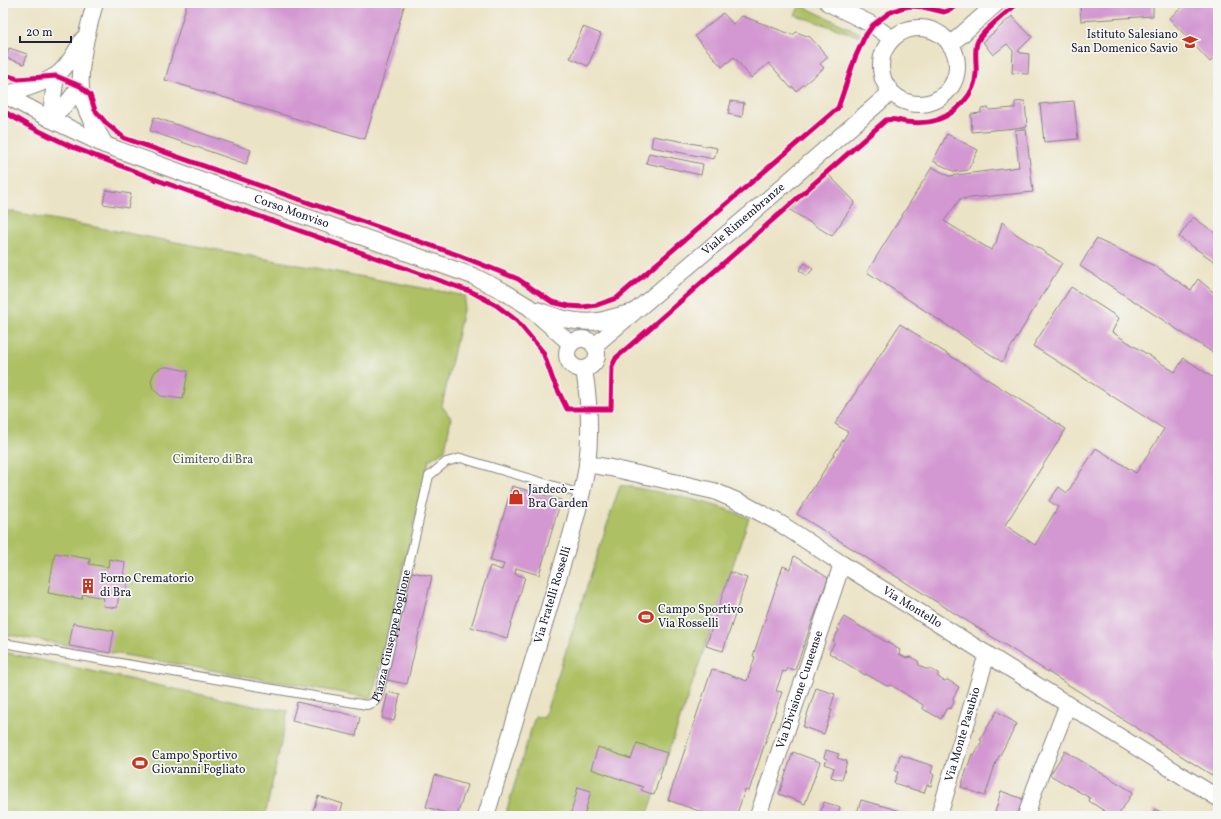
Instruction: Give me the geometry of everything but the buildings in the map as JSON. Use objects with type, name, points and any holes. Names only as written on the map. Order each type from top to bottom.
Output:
[{"type":"street","points":[[95,3],[86,36],[80,86],[85,109],[105,145]]},
{"type":"street","points":[[828,3],[873,25],[892,39]]},
{"type":"street","points":[[950,46],[997,3]]},
{"type":"street","points":[[914,28],[926,29],[938,33],[948,41],[950,46],[954,51],[957,62],[956,74],[952,85],[944,94],[935,101],[923,104],[911,103],[900,99],[891,92],[881,71],[881,59],[885,48],[892,39],[902,32],[914,28]]},
{"type":"street","points":[[4,95],[33,86],[56,76],[70,60],[86,36]]},
{"type":"street","points":[[50,119],[56,76]]},
{"type":"street","points":[[50,119],[68,102],[80,86]]},
{"type":"street","name":"Viale Rimembranze","points":[[594,346],[891,92]]},
{"type":"street","name":"Corso Monviso","points":[[4,95],[105,145],[472,276],[503,291],[529,307],[571,344]]},
{"type":"street","points":[[529,307],[558,318],[580,322],[600,321],[635,311]]},
{"type":"street","points":[[586,340],[594,346],[597,356],[596,361],[588,368],[575,368],[568,361],[567,352],[571,344],[576,341],[586,340]]},
{"type":"street","name":"Via Fratelli Rosselli","points":[[486,816],[570,539],[581,494],[587,464],[589,432],[588,394],[584,369]]},
{"type":"street","name":"Via Montello","points":[[587,464],[714,491],[744,504],[781,524],[842,564],[1218,798]]},
{"type":"street","name":"Via Divisione Cuneense","points":[[758,816],[842,564]]},
{"type":"street","name":"Via Monte Pasubio","points":[[939,816],[987,654]]},
{"type":"street","points":[[1026,816],[1035,788],[1068,704]]},
{"type":"lane","name":"Piazza Giuseppe Boglione","points":[[3,643],[367,705],[372,704],[377,700],[379,694],[429,476],[446,462],[461,458],[581,494]]},
{"type":"green space","points":[[800,5],[860,33],[858,36],[795,15]]},
{"type":"green space","name":"Cimitero di Bra","points":[[3,210],[466,296],[442,406],[451,418],[445,450],[429,460],[372,698],[3,634]]},
{"type":"green space","name":"Campo Sportivo Via Rosselli","points":[[620,485],[669,494],[718,506],[749,518],[647,816],[505,816],[535,716],[544,718]]},
{"type":"green space","name":"Campo Sportivo Giovanni Fogliato","points":[[3,652],[254,706],[288,711],[265,816],[3,816]]},
{"type":"cycle path","points":[[3,74],[18,79],[56,76],[80,86],[90,95],[95,110],[106,123],[124,138],[458,255],[518,279],[552,302],[569,306],[583,307],[597,305],[617,298],[838,108],[855,58],[864,38],[873,25],[889,13],[901,8],[910,6],[923,7],[944,12],[950,10],[958,3]]},
{"type":"cycle path","points":[[3,111],[27,125],[70,146],[157,180],[472,292],[496,305],[517,321],[543,352],[553,380],[567,409],[611,409],[612,366],[616,358],[886,120],[894,119],[914,123],[930,122],[944,117],[957,108],[968,96],[975,82],[977,43],[989,27],[1018,3]]},
{"type":"place","name":"Istituto Salesiano San Domenico Savio","points":[[1190,42]]},
{"type":"place","name":"Jardecò - Bra Garden","points":[[516,497]]},
{"type":"place","name":"Forno Crematorio di Bra","points":[[88,586]]},
{"type":"place","name":"Campo Sportivo Via Rosselli","points":[[646,617]]},
{"type":"place","name":"Campo Sportivo Giovanni Fogliato","points":[[140,763]]}]
